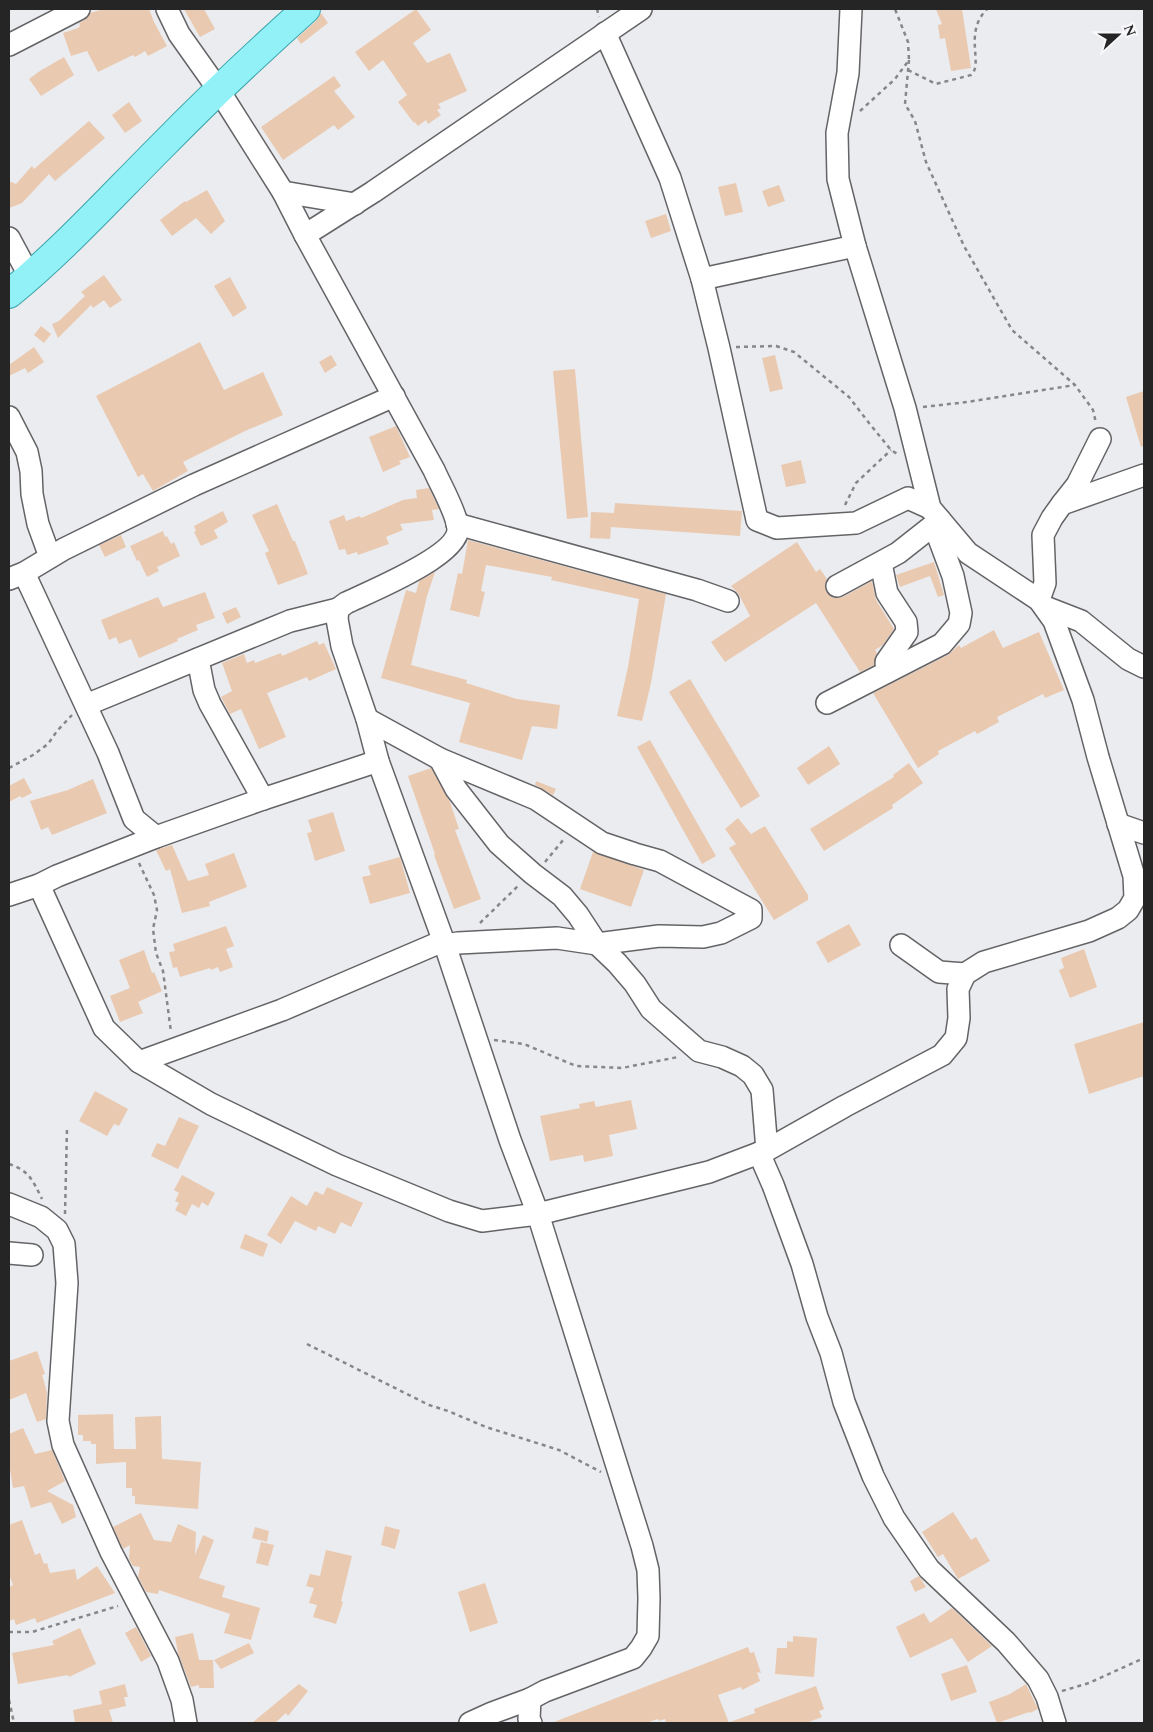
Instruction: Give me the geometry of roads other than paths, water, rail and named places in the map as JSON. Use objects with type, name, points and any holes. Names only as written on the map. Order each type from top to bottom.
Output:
[{"type":"main road","points":[[9,294],[70,239],[218,89],[306,9]]},
{"type":"street","points":[[9,45],[79,9]]},
{"type":"street","points":[[86,705],[290,621],[338,609],[415,570],[444,551],[454,540],[458,528],[434,470],[283,192],[218,89],[180,34],[167,9]]},
{"type":"street","points":[[305,235],[355,204],[641,9]]},
{"type":"street","points":[[827,703],[942,644],[959,624],[961,613],[953,576],[919,467],[905,408],[855,246],[838,179],[837,133],[848,72],[851,9]]},
{"type":"street","points":[[605,34],[670,178],[702,279],[757,520],[777,528],[856,523],[908,498],[935,517],[968,553],[1042,604],[1081,621],[1128,659],[1144,667]]},
{"type":"street","points":[[283,192],[355,204]]},
{"type":"street","points":[[9,238],[30,277]]},
{"type":"street","points":[[702,279],[855,246]]},
{"type":"street","points":[[156,837],[134,819],[108,753],[86,705],[16,576],[194,485],[394,396]]},
{"type":"street","points":[[9,417],[27,452],[38,524],[50,557]]},
{"type":"street","points":[[1100,439],[1077,485],[1052,518],[1043,535],[1044,583],[1042,604],[1054,620],[1084,700],[1134,876],[1135,898],[1144,918]]},
{"type":"street","points":[[1062,504],[1144,475]]},
{"type":"street","points":[[837,586],[898,553],[935,517]]},
{"type":"street","points":[[456,524],[697,590],[728,601]]},
{"type":"street","points":[[881,562],[887,593],[906,622],[907,632],[886,662],[887,672]]},
{"type":"street","points":[[338,609],[337,620],[342,646],[367,718],[378,761],[448,943],[476,1038],[510,1140],[538,1214],[623,1484],[648,1570],[648,1636],[632,1658],[545,1691],[470,1723]]},
{"type":"street","points":[[198,659],[204,690],[210,704],[263,799]]},
{"type":"street","points":[[139,1062],[282,1010],[448,943],[557,938],[597,944],[659,936],[702,937],[721,933],[751,918],[751,910],[660,860],[602,843],[575,823],[536,799],[440,758],[367,718]]},
{"type":"street","points":[[440,758],[456,789],[499,844],[562,896],[578,915],[597,944],[635,984],[651,1009],[699,1051],[722,1057],[742,1066],[753,1075],[762,1090],[763,1151],[773,1185],[802,1264],[817,1317],[831,1353],[844,1402],[873,1476],[894,1518],[929,1570],[1006,1642],[1038,1679],[1047,1696],[1055,1723]]},
{"type":"street","points":[[9,895],[39,885],[156,837],[378,761]]},
{"type":"street","points":[[129,847],[134,819]]},
{"type":"street","points":[[1118,824],[1144,832]]},
{"type":"street","points":[[1134,876],[1144,856]]},
{"type":"street","points":[[39,885],[104,1028],[139,1062],[211,1104],[337,1165],[449,1212],[482,1221],[538,1214],[709,1172],[763,1151],[942,1054],[956,1038],[959,1018],[958,990],[965,974],[984,962],[1089,931],[1118,918],[1128,910],[1135,898]]},
{"type":"street","points":[[901,945],[939,972],[965,974]]},
{"type":"street","points":[[9,1204],[41,1217],[57,1230],[64,1244],[67,1283],[58,1421],[60,1435],[85,1496],[135,1601],[168,1661],[182,1700],[186,1723]]},
{"type":"street","points":[[9,1254],[32,1255]]},
{"type":"street","points":[[530,1699],[529,1719],[531,1723]]}]
